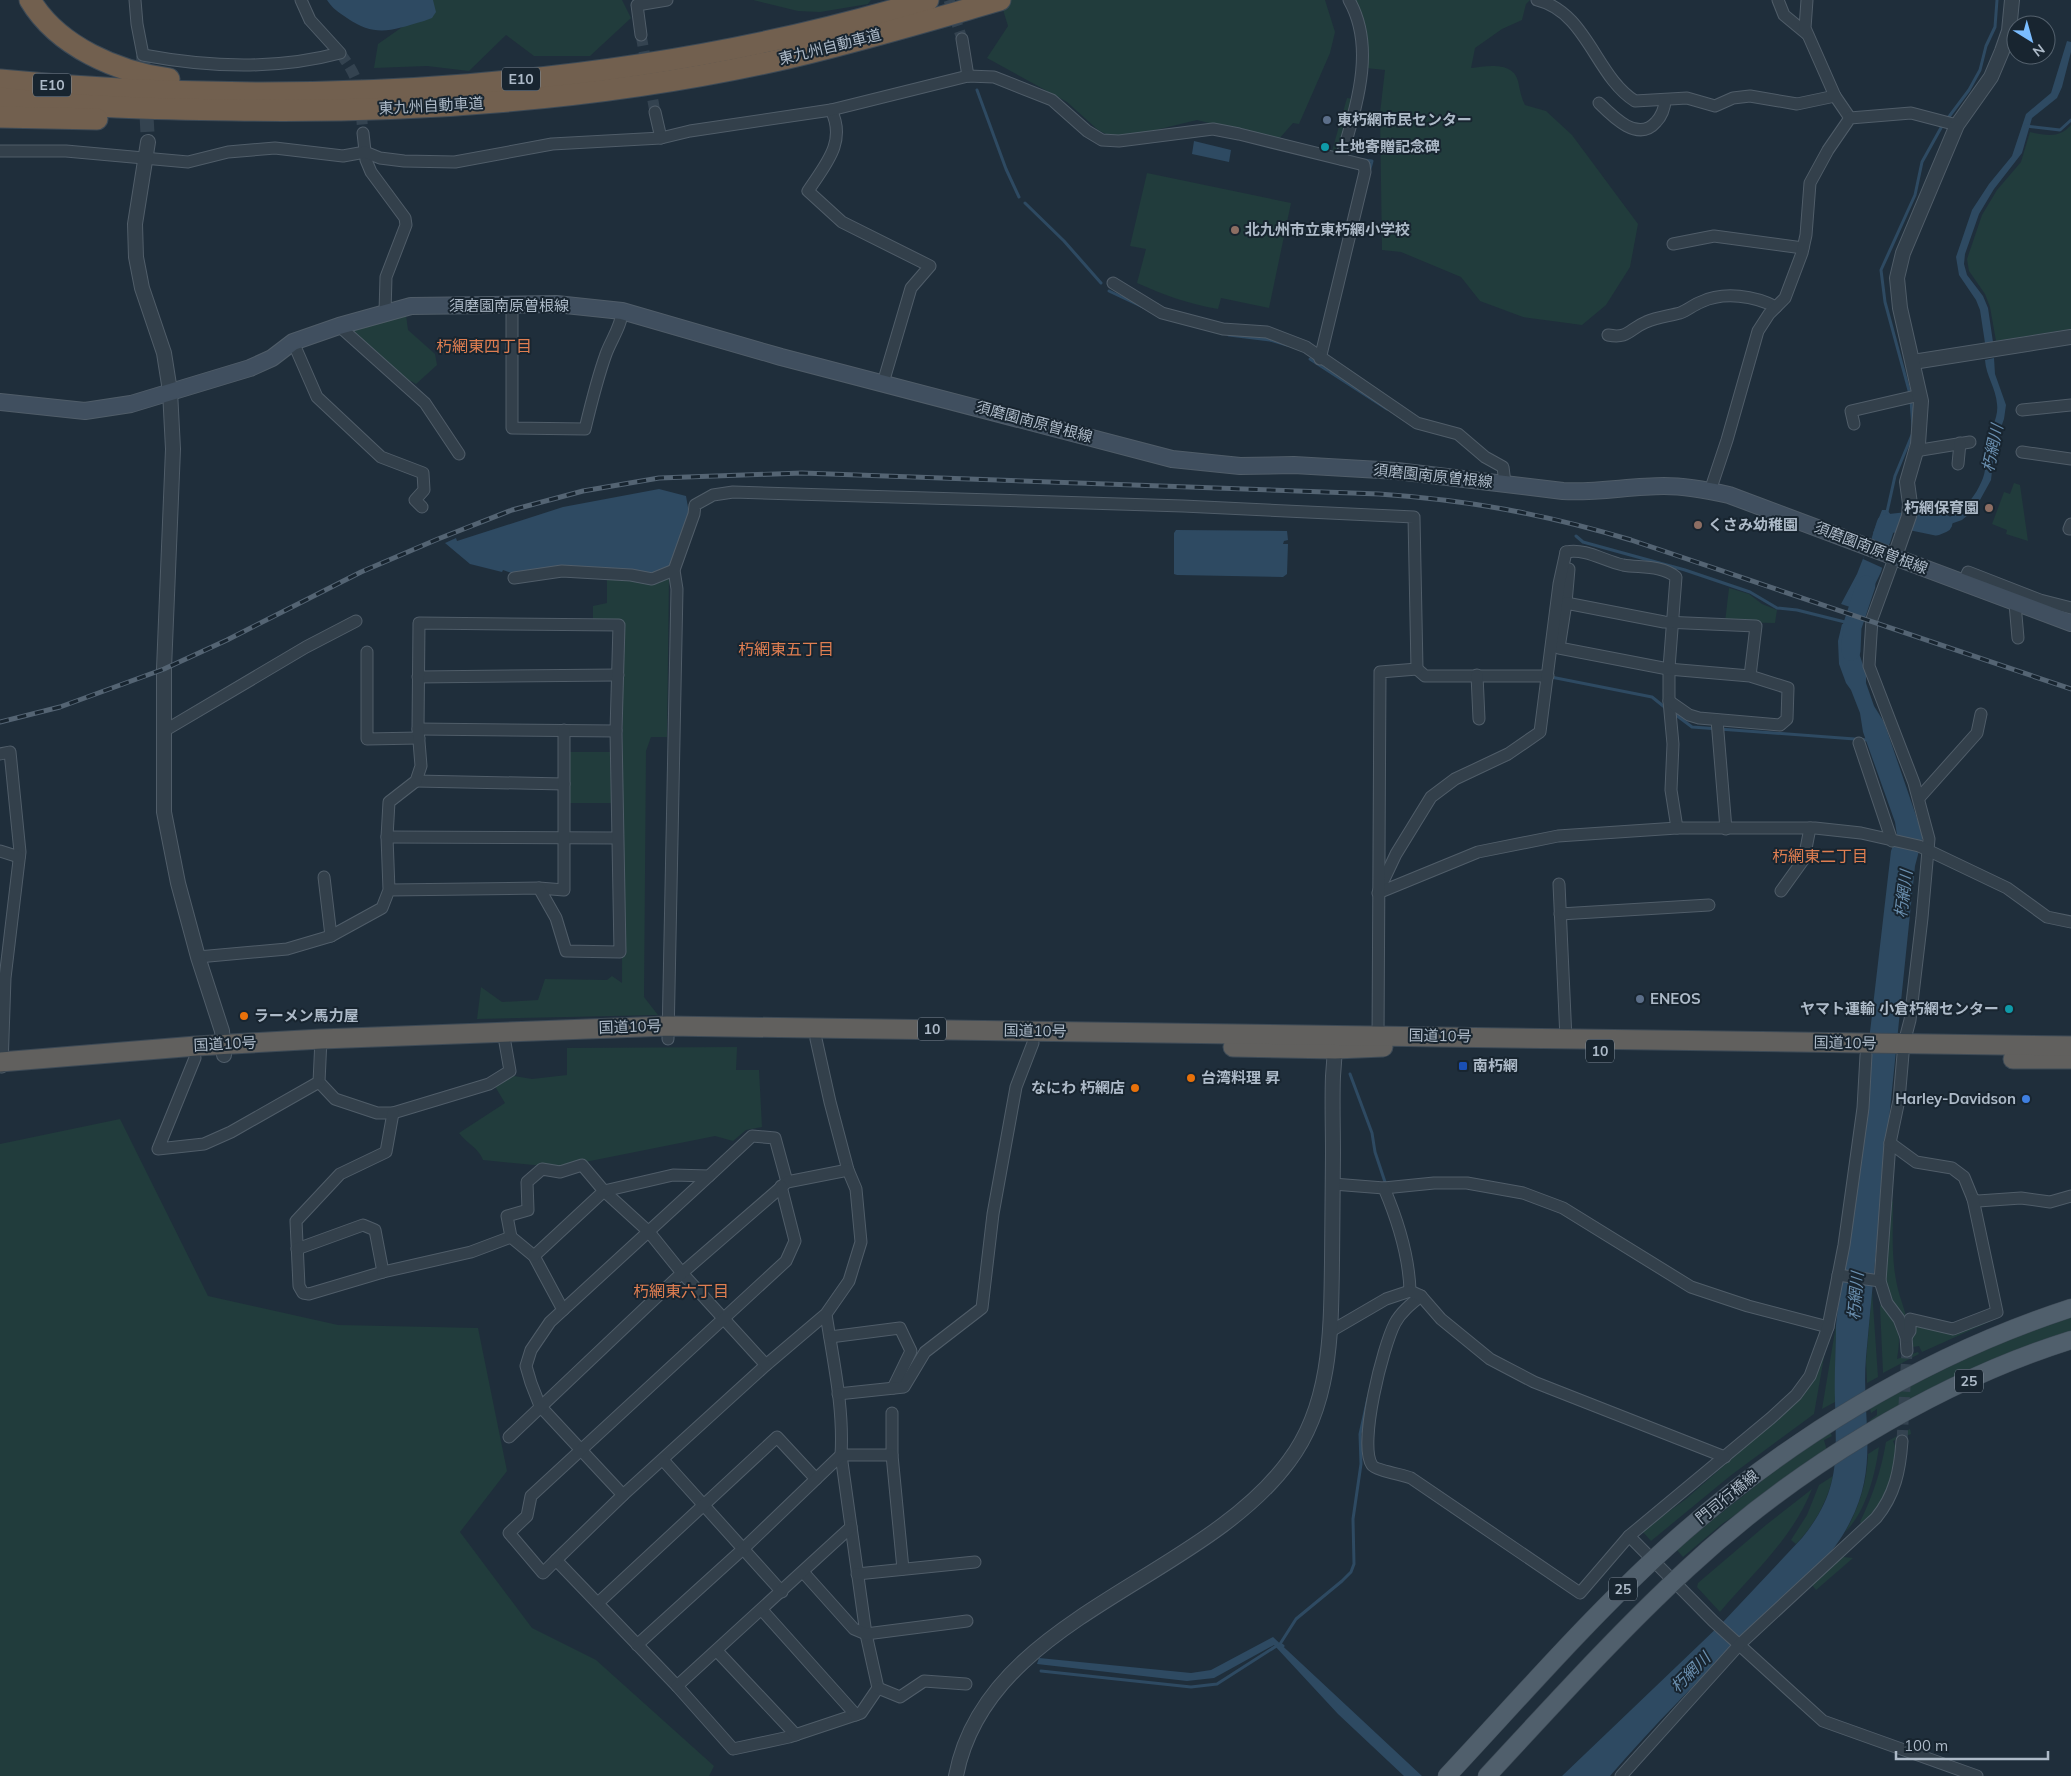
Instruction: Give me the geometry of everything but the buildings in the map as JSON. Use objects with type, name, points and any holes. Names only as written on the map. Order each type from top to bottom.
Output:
[{"type":"highway","points":[[30,0],[54,26],[90,55],[122,69],[145,76],[204,84],[344,85],[393,88]]},
{"type":"highway","name":"東九州自動車道","points":[[0,80],[105,89],[313,92],[565,75],[662,60],[768,40],[886,13],[928,0]]},
{"type":"highway","name":"東九州自動車道","points":[[0,98],[116,107],[320,112],[452,107],[562,96],[674,80],[779,60],[892,32],[1000,0]]},
{"type":"highway","points":[[0,117],[145,120],[320,112]]},
{"type":"highway","name":"国道10号","points":[[668,1032],[816,1040],[1033,1043],[1566,1039],[1904,1050],[2071,1059]]},
{"type":"highway","name":"国道10号","points":[[1,1066],[321,1044],[668,1032],[1335,1042]]},
{"type":"highway","name":"国道10号","points":[[1378,1041],[1866,1049]]},
{"type":"highway","name":"国道10号","points":[[1904,1050],[2071,1046]]},
{"type":"highway","name":"国道10号","points":[[1,1066],[195,1058],[224,1050]]},
{"type":"main road","name":"須磨園南原曽根線","points":[[0,402],[84,411],[131,404],[250,368],[272,358],[292,342],[338,326],[411,306],[556,304],[622,311],[781,357],[1172,459],[1240,466],[1294,465],[1397,470],[1582,492],[1664,486],[1729,495],[1867,545],[2016,604],[2071,623]]},
{"type":"main road","name":"門司行橋線","points":[[1446,1776],[1571,1642],[1653,1560],[1754,1474],[1822,1427],[1869,1398],[1991,1337],[2071,1308]]},
{"type":"main road","name":"門司行橋線","points":[[1488,1776],[1674,1580],[1765,1504],[1828,1458],[1926,1401],[2007,1364],[2071,1340]]},
{"type":"street","points":[[135,0],[137,24],[144,55],[178,62],[256,64],[312,60],[340,52],[310,20],[301,0]]},
{"type":"street","points":[[641,35],[637,5],[667,0]]},
{"type":"street","points":[[1341,159],[1361,83],[1361,40],[1355,11],[1349,0]]},
{"type":"street","points":[[1537,0],[1552,5],[1569,18],[1626,96],[1635,101],[1687,98],[1715,106],[1733,98],[1750,96],[1797,104],[1835,96]]},
{"type":"street","points":[[1778,0],[1784,15],[1807,34]]},
{"type":"street","points":[[1806,0],[1805,28],[1807,34],[1835,96],[1850,118]]},
{"type":"street","points":[[1907,1352],[1906,1337],[1898,1319],[1875,1280],[1890,1143],[1899,1100],[1920,937],[1924,848],[1929,839],[1919,798],[1869,666],[1872,619],[1893,555],[1907,522],[1910,504],[1907,482],[1921,421],[1914,396],[1913,362],[1900,308],[1897,278],[1903,253],[1949,123],[1991,77],[2009,31],[2012,0]]},
{"type":"street","points":[[962,39],[968,76]]},
{"type":"street","points":[[0,151],[66,151],[188,162],[249,148],[275,148],[343,156],[365,152],[380,158],[404,161],[455,162],[552,144],[661,138],[690,131],[831,110],[968,76],[994,77],[1052,100],[1087,131],[1102,140],[1119,141],[1213,129],[1364,165],[1365,172],[1320,359]]},
{"type":"street","points":[[1599,103],[1624,125],[1644,129],[1651,127],[1659,119],[1665,100]]},
{"type":"street","points":[[831,110],[836,121],[836,145],[808,192],[842,222],[930,266],[911,288],[883,383]]},
{"type":"street","points":[[655,112],[661,138]]},
{"type":"street","points":[[1850,118],[1912,113],[1949,123]]},
{"type":"street","points":[[1710,491],[1727,440],[1758,331],[1785,298],[1803,248],[1810,183],[1828,150],[1850,118]]},
{"type":"street","points":[[363,132],[365,152],[371,172],[404,218],[406,224],[386,277],[385,312]]},
{"type":"street","points":[[148,142],[147,159],[135,224],[136,257],[142,288],[164,353],[170,391],[173,449],[164,731],[164,812],[178,883],[198,957],[222,1031],[224,1050]]},
{"type":"street","points":[[1674,244],[1706,236],[1803,248]]},
{"type":"street","points":[[1113,283],[1162,313],[1223,329],[1267,332],[1306,347],[1320,359],[1417,423],[1458,434],[1485,457],[1503,467],[1504,483]]},
{"type":"street","points":[[1608,335],[1624,336],[1648,321],[1680,313],[1701,301],[1712,299],[1744,297],[1762,300],[1776,307]]},
{"type":"street","points":[[512,306],[512,428],[586,429],[597,378],[610,340],[622,318],[622,311]]},
{"type":"street","points":[[338,326],[425,403],[459,454]]},
{"type":"street","points":[[1913,362],[2071,340]]},
{"type":"street","points":[[292,342],[317,398],[381,457],[423,473],[424,490],[415,500],[422,507]]},
{"type":"street","points":[[1854,424],[1851,410],[1914,396]]},
{"type":"street","points":[[2022,410],[2071,405]]},
{"type":"street","points":[[1915,451],[1965,443],[1958,464]]},
{"type":"street","points":[[2022,452],[2071,459]]},
{"type":"street","points":[[668,1032],[677,589],[674,570],[694,514],[695,505],[713,495],[733,492],[1183,506],[1414,517],[1417,669]]},
{"type":"street","points":[[2071,524],[2071,529]]},
{"type":"street","points":[[1566,552],[1569,561],[1566,603],[1559,648],[1668,669],[1750,676],[1788,688],[1788,719],[1780,725],[1718,726],[1689,715],[1669,702]]},
{"type":"street","points":[[1566,552],[1582,552],[1622,564],[1654,568],[1673,575],[1677,583],[1668,669],[1672,744],[1672,790],[1677,828]]},
{"type":"street","points":[[1378,893],[1400,847],[1430,797],[1455,779],[1508,754],[1540,732],[1559,584],[1566,552]]},
{"type":"street","points":[[514,578],[562,571],[631,575],[652,579],[674,570]]},
{"type":"street","points":[[1963,583],[1968,572],[2040,600],[2071,608]]},
{"type":"street","points":[[1566,603],[1672,622],[1756,626],[1750,676]]},
{"type":"street","points":[[2016,604],[2018,638]]},
{"type":"street","points":[[164,731],[306,646],[356,621]]},
{"type":"street","points":[[198,957],[287,949],[331,936],[382,908],[389,890],[387,837],[389,802],[416,781],[422,766],[418,734],[419,623],[619,625],[616,731],[616,838],[620,952],[566,951],[556,918],[539,888]]},
{"type":"street","points":[[367,652],[368,739],[418,734],[564,730],[616,731]]},
{"type":"street","points":[[1378,1041],[1380,672],[1417,669],[1425,676],[1548,676]]},
{"type":"street","points":[[1477,675],[1479,719]]},
{"type":"street","points":[[418,677],[618,676]]},
{"type":"street","points":[[1919,798],[1977,733],[1981,714]]},
{"type":"street","points":[[1718,726],[1726,829]]},
{"type":"street","points":[[389,890],[539,888],[564,890],[564,730]]},
{"type":"street","points":[[1859,743],[1892,841]]},
{"type":"street","points":[[0,754],[10,752],[19,857],[2,978],[1,1066]]},
{"type":"street","points":[[416,781],[564,784]]},
{"type":"street","points":[[1378,893],[1478,852],[1558,836],[1677,828],[1810,828],[1861,833],[1924,848],[2008,888],[2046,917],[2071,922]]},
{"type":"street","points":[[1781,891],[1804,859],[1810,828]]},
{"type":"street","points":[[387,837],[616,838]]},
{"type":"street","points":[[0,851],[19,857]]},
{"type":"street","points":[[324,877],[331,936]]},
{"type":"street","points":[[1559,884],[1566,1039]]},
{"type":"street","points":[[1560,914],[1709,905]]},
{"type":"street","points":[[321,1044],[320,1082],[335,1099],[377,1114],[393,1113],[489,1084],[510,1071],[503,1037]]},
{"type":"street","points":[[623,1495],[581,1451],[540,1406],[526,1366],[531,1350],[550,1322],[752,1136],[775,1138],[795,1241],[786,1261],[581,1451],[531,1496],[527,1516],[508,1533],[542,1573],[623,1495],[766,1365],[826,1314],[849,1281],[861,1242],[856,1189],[848,1170],[816,1040]]},
{"type":"street","points":[[956,1776],[975,1723],[1008,1675],[1041,1645],[1230,1522],[1260,1495],[1290,1460],[1311,1421],[1324,1383],[1330,1331],[1335,1042]]},
{"type":"street","points":[[838,1394],[904,1387],[925,1352],[982,1308],[993,1214],[1016,1087],[1033,1043]]},
{"type":"street","points":[[1422,1296],[1406,1308],[1395,1324],[1382,1362],[1371,1406],[1368,1438],[1371,1464],[1376,1469],[1396,1472],[1412,1478],[1580,1593],[1629,1536],[1725,1457],[1796,1395],[1810,1376],[1828,1328],[1841,1276],[1863,1108],[1866,1049]]},
{"type":"street","points":[[195,1058],[158,1150],[204,1144],[231,1132],[320,1082]]},
{"type":"street","points":[[393,1113],[386,1152],[340,1174],[296,1221],[299,1286],[303,1293],[309,1294],[383,1272],[457,1256],[511,1237]]},
{"type":"street","points":[[1890,1143],[1916,1162],[1952,1168],[1964,1177],[1973,1199],[1997,1312],[1953,1329],[1910,1319],[1910,1331],[1906,1337]]},
{"type":"street","points":[[563,1310],[534,1256],[511,1237],[507,1216],[528,1210],[527,1182],[542,1168],[560,1172],[582,1165],[604,1192],[649,1232],[682,1273],[766,1365]]},
{"type":"street","points":[[509,1437],[682,1273],[784,1184],[848,1170]]},
{"type":"street","points":[[534,1256],[604,1192],[673,1175],[708,1176]]},
{"type":"street","points":[[1333,1184],[1384,1188],[1434,1183],[1467,1183],[1523,1193],[1563,1208],[1691,1287],[1748,1306],[1828,1328]]},
{"type":"street","points":[[1384,1188],[1402,1238],[1410,1274],[1410,1291]]},
{"type":"street","points":[[1973,1199],[1983,1202],[2021,1198],[2050,1202],[2071,1196]]},
{"type":"street","points":[[297,1249],[363,1226],[375,1230],[383,1272]]},
{"type":"street","points":[[1841,1276],[1875,1280]]},
{"type":"street","points":[[1330,1331],[1386,1299],[1410,1291],[1422,1296],[1441,1318],[1490,1360],[1534,1382],[1725,1457]]},
{"type":"street","points":[[556,1560],[677,1686],[733,1750],[796,1735],[861,1713],[878,1688],[866,1634],[857,1574],[841,1455],[842,1436],[838,1394],[826,1314]]},
{"type":"street","points":[[830,1337],[900,1328],[911,1351],[893,1388]]},
{"type":"street","points":[[892,1413],[892,1455],[903,1569]]},
{"type":"street","points":[[598,1603],[777,1438],[816,1479]]},
{"type":"street","points":[[1621,1776],[1739,1645],[1850,1542],[1888,1503],[1901,1465],[1902,1441]]},
{"type":"street","points":[[637,1645],[743,1549],[841,1455],[892,1455]]},
{"type":"street","points":[[662,1460],[782,1592]]},
{"type":"street","points":[[677,1686],[851,1527]]},
{"type":"street","points":[[1629,1536],[1713,1621],[1823,1721],[1977,1776]]},
{"type":"street","points":[[857,1574],[975,1562]]},
{"type":"street","points":[[802,1572],[854,1630],[866,1634],[967,1622]]},
{"type":"street","points":[[762,1610],[856,1715]]},
{"type":"street","points":[[717,1650],[796,1735]]},
{"type":"street","points":[[878,1688],[900,1697],[924,1681],[966,1684]]},
{"type":"green space","points":[[416,0],[622,0],[631,18],[590,56],[534,56],[506,35],[469,71],[427,66],[374,68],[378,44],[418,16]]},
{"type":"green space","points":[[753,0],[871,0],[868,4],[820,12],[798,11]]},
{"type":"green space","points":[[1000,0],[1325,0],[1335,32],[1330,53],[1299,124],[1293,123],[1278,140],[1197,120],[1135,135],[1112,137],[1098,130],[1067,102],[987,58],[1008,26]]},
{"type":"green space","points":[[1353,0],[1530,0],[1526,4],[1522,20],[1502,29],[1475,48],[1471,68],[1498,66],[1511,70],[1518,81],[1525,105],[1546,111],[1572,135],[1638,224],[1630,267],[1606,305],[1582,325],[1523,317],[1480,301],[1461,277],[1401,252],[1382,250],[1380,113],[1385,70],[1366,68]]},
{"type":"green space","points":[[1347,98],[1353,99],[1337,152],[1332,151]]},
{"type":"green space","points":[[2071,125],[2071,329],[1996,341],[1990,307],[1985,294],[1969,271],[1967,259],[1982,215],[1997,190],[2021,162],[2030,132],[2052,135],[2062,132]]},
{"type":"green space","points":[[1147,173],[1291,203],[1269,308],[1221,298],[1218,309],[1177,299],[1137,283],[1146,249],[1130,246]]},
{"type":"green space","points":[[406,315],[408,330],[435,354],[437,365],[416,384],[411,381],[407,383],[352,330]]},
{"type":"green space","points":[[2014,483],[2020,485],[2028,541],[2006,534],[2007,530],[1992,524],[2004,492],[2010,494]]},
{"type":"green space","points":[[669,574],[667,737],[651,737],[646,751],[644,997],[658,1015],[477,1019],[481,987],[502,1002],[538,1000],[545,979],[607,980],[612,976],[622,983],[623,622],[593,622],[593,606],[607,603],[607,576]]},
{"type":"green space","points":[[1729,588],[1749,594],[1762,604],[1777,610],[1775,623],[1725,622]]},
{"type":"green space","points":[[569,752],[612,752],[612,803],[569,803]]},
{"type":"green space","points":[[737,1047],[736,1070],[759,1070],[762,1127],[746,1130],[733,1141],[715,1136],[585,1162],[565,1168],[483,1160],[479,1152],[459,1133],[505,1103],[493,1083],[508,1075],[532,1079],[567,1075],[567,1048]]},
{"type":"green space","points":[[120,1119],[208,1296],[338,1325],[478,1328],[507,1471],[460,1532],[532,1628],[596,1660],[714,1766],[709,1776],[0,1776],[0,1144]]},
{"type":"green space","points":[[1889,1198],[1893,1202],[1895,1275],[1907,1319],[1908,1331],[1895,1307],[1886,1282],[1885,1246]]},
{"type":"green space","points":[[1872,1290],[1878,1377],[1867,1383],[1866,1361]]},
{"type":"green space","points":[[1882,1304],[1892,1318],[1899,1336],[1897,1359],[1918,1352],[1919,1354],[1883,1373],[1880,1306]]},
{"type":"green space","points":[[2000,1317],[1922,1352],[1919,1346],[1913,1347],[1911,1321],[1953,1331]]},
{"type":"green space","points":[[2071,1317],[2071,1333],[1872,1422],[1870,1420],[1877,1415],[1877,1409],[1871,1413],[1870,1408],[1919,1382],[1994,1346]]},
{"type":"green space","points":[[1836,1325],[1835,1402],[1822,1409]]},
{"type":"green space","points":[[1827,1340],[1814,1414],[1730,1476],[1651,1541],[1642,1531],[1686,1499],[1795,1403]]},
{"type":"green space","points":[[1910,1429],[1911,1434],[1893,1441],[1895,1446],[1899,1444],[1888,1488],[1884,1497],[1862,1524],[1860,1522],[1876,1483],[1886,1442]]},
{"type":"green space","points":[[1830,1432],[1832,1436],[1824,1440],[1827,1451],[1722,1524],[1683,1557],[1676,1549],[1787,1461]]},
{"type":"green space","points":[[1879,1447],[1872,1481],[1864,1504],[1845,1532],[1861,1495],[1866,1475],[1868,1454]]},
{"type":"green space","points":[[1833,1476],[1819,1512],[1809,1529],[1796,1544],[1791,1540],[1807,1515],[1819,1485]]},
{"type":"green space","points":[[1812,1489],[1804,1507],[1783,1539],[1720,1612],[1697,1587],[1698,1583]]},
{"type":"green space","points":[[1843,1557],[1853,1558],[1816,1590],[1812,1585]]},
{"type":"water","points":[[327,0],[433,0],[436,12],[432,18],[424,21],[393,29],[376,30],[357,24],[347,18]]},
{"type":"water","points":[[2067,41],[2071,42],[2071,52],[2062,87],[2057,98],[2032,118],[2022,153],[1994,189],[1979,214],[1965,254],[1964,264],[1967,275],[1983,296],[1988,308],[1993,342],[1985,343],[1980,310],[1976,300],[1959,275],[1956,257],[1972,210],[1989,184],[2012,156],[2026,114],[2051,93]]},
{"type":"water","points":[[1194,141],[1231,150],[1229,162],[1192,154]]},
{"type":"water","points":[[1994,358],[1995,374],[2006,405],[2004,419],[1995,444],[1991,480],[1975,509],[1962,520],[1936,529],[1917,526],[1919,518],[1941,520],[1959,512],[1967,505],[1979,488],[1985,470],[1987,444],[1997,414],[1996,398],[1985,360]]},
{"type":"water","points":[[659,489],[686,496],[689,513],[669,567],[653,574],[514,574],[470,564],[445,543],[456,538],[457,541],[563,507]]},
{"type":"water","points":[[1882,510],[1887,510],[1896,521],[1881,572],[1862,611],[1841,604],[1857,574]]},
{"type":"water","points":[[1176,530],[1287,531],[1288,540],[1284,541],[1283,544],[1288,544],[1287,574],[1283,577],[1174,574],[1174,533]]},
{"type":"water","points":[[1842,624],[1861,629],[1859,653],[1866,674],[1866,683],[1874,706],[1884,722],[1923,836],[1915,866],[1866,1357],[1867,1460],[1859,1501],[1841,1538],[1818,1566],[1696,1683],[1610,1776],[1562,1776],[1723,1622],[1802,1538],[1815,1521],[1824,1504],[1834,1473],[1836,1440],[1836,1325],[1891,851],[1897,835],[1895,822],[1863,732],[1860,713],[1839,664],[1838,641]]},
{"type":"water","points":[[1273,1637],[1422,1776],[1404,1776],[1338,1714],[1274,1645],[1214,1678],[1187,1681],[1037,1664],[1039,1658],[1191,1673],[1211,1670]]},
{"type":"pier","points":[[1872,533],[1893,542],[1885,569],[1863,559]]},
{"type":"waterway","points":[[1910,394],[1885,302],[1881,270],[1915,195],[1922,162],[1942,126],[1969,90],[1980,70],[1986,46],[1995,27],[1997,0]]},
{"type":"waterway","points":[[977,90],[1006,169],[1019,197]]},
{"type":"waterway","points":[[2026,126],[2060,130],[2071,120]]},
{"type":"waterway","points":[[1364,160],[1372,161],[1369,172]]},
{"type":"waterway","points":[[1025,203],[1064,241],[1101,283]]},
{"type":"waterway","points":[[1109,291],[1145,308]]},
{"type":"waterway","points":[[1229,335],[1270,340],[1287,345]]},
{"type":"waterway","points":[[1310,359],[1387,409]]},
{"type":"waterway","points":[[1911,401],[1913,427]]},
{"type":"waterway","points":[[1887,512],[1895,476],[1912,435]]},
{"type":"waterway","name":"朽網川","points":[[1881,540],[1886,524],[1912,521],[1936,526],[1943,523]]},
{"type":"waterway","points":[[1576,536],[1583,542],[1685,570],[1750,592],[1777,608],[1797,610],[1853,624]]},
{"type":"waterway","name":"朽網川","points":[[1851,651],[1852,627],[1866,585]]},
{"type":"waterway","points":[[1551,677],[1652,697],[1667,709]]},
{"type":"waterway","points":[[1672,712],[1692,727],[1868,740]]},
{"type":"waterway","points":[[1350,1074],[1372,1133],[1375,1152],[1386,1185]]},
{"type":"waterway","points":[[1283,1646],[1280,1644],[1296,1619],[1342,1581],[1351,1572],[1354,1564],[1353,1519],[1361,1464],[1360,1434],[1368,1398]]},
{"type":"waterway","points":[[1041,1671],[1191,1687],[1217,1684],[1278,1645]]},
{"type":"tunnel","points":[[949,0],[962,39]]},
{"type":"tunnel","points":[[641,35],[655,112]]},
{"type":"tunnel","points":[[340,53],[354,74],[357,83],[361,100],[363,133]]},
{"type":"tunnel","points":[[143,55],[148,142]]},
{"type":"tunnel","points":[[1902,1441],[1907,1351]]},
{"type":"railway","points":[[0,722],[60,707],[164,669],[227,640],[361,572],[512,510],[583,491],[659,478],[802,473],[1379,494],[1475,504],[1568,523],[1631,540],[2071,689]]},
{"type":"place","name":"東朽網市民センター","points":[[1327,120]]},
{"type":"place","name":"土地寄贈記念碑","points":[[1325,147]]},
{"type":"place","name":"北九州市立東朽網小学校","points":[[1235,230]]},
{"type":"place","name":"朽網保育園","points":[[1989,508]]},
{"type":"place","name":"くさみ幼稚園","points":[[1698,525]]},
{"type":"place","name":"ENEOS","points":[[1640,999]]},
{"type":"place","name":"ヤマト運輸 小倉朽網センター","points":[[2009,1009]]},
{"type":"place","name":"ラーメン馬力屋","points":[[244,1016]]},
{"type":"place","name":"南朽網","points":[[1463,1066]]},
{"type":"place","name":"台湾料理 昇","points":[[1191,1078]]},
{"type":"place","name":"なにわ 朽網店","points":[[1135,1088]]},
{"type":"place","name":"Harley-Davidson","points":[[2026,1099]]},
{"type":"district","name":"朽網東四丁目","points":[[484,346]]},
{"type":"district","name":"朽網東五丁目","points":[[786,649]]},
{"type":"district","name":"朽網東二丁目","points":[[1820,856]]},
{"type":"district","name":"朽網東六丁目","points":[[681,1291]]}]
